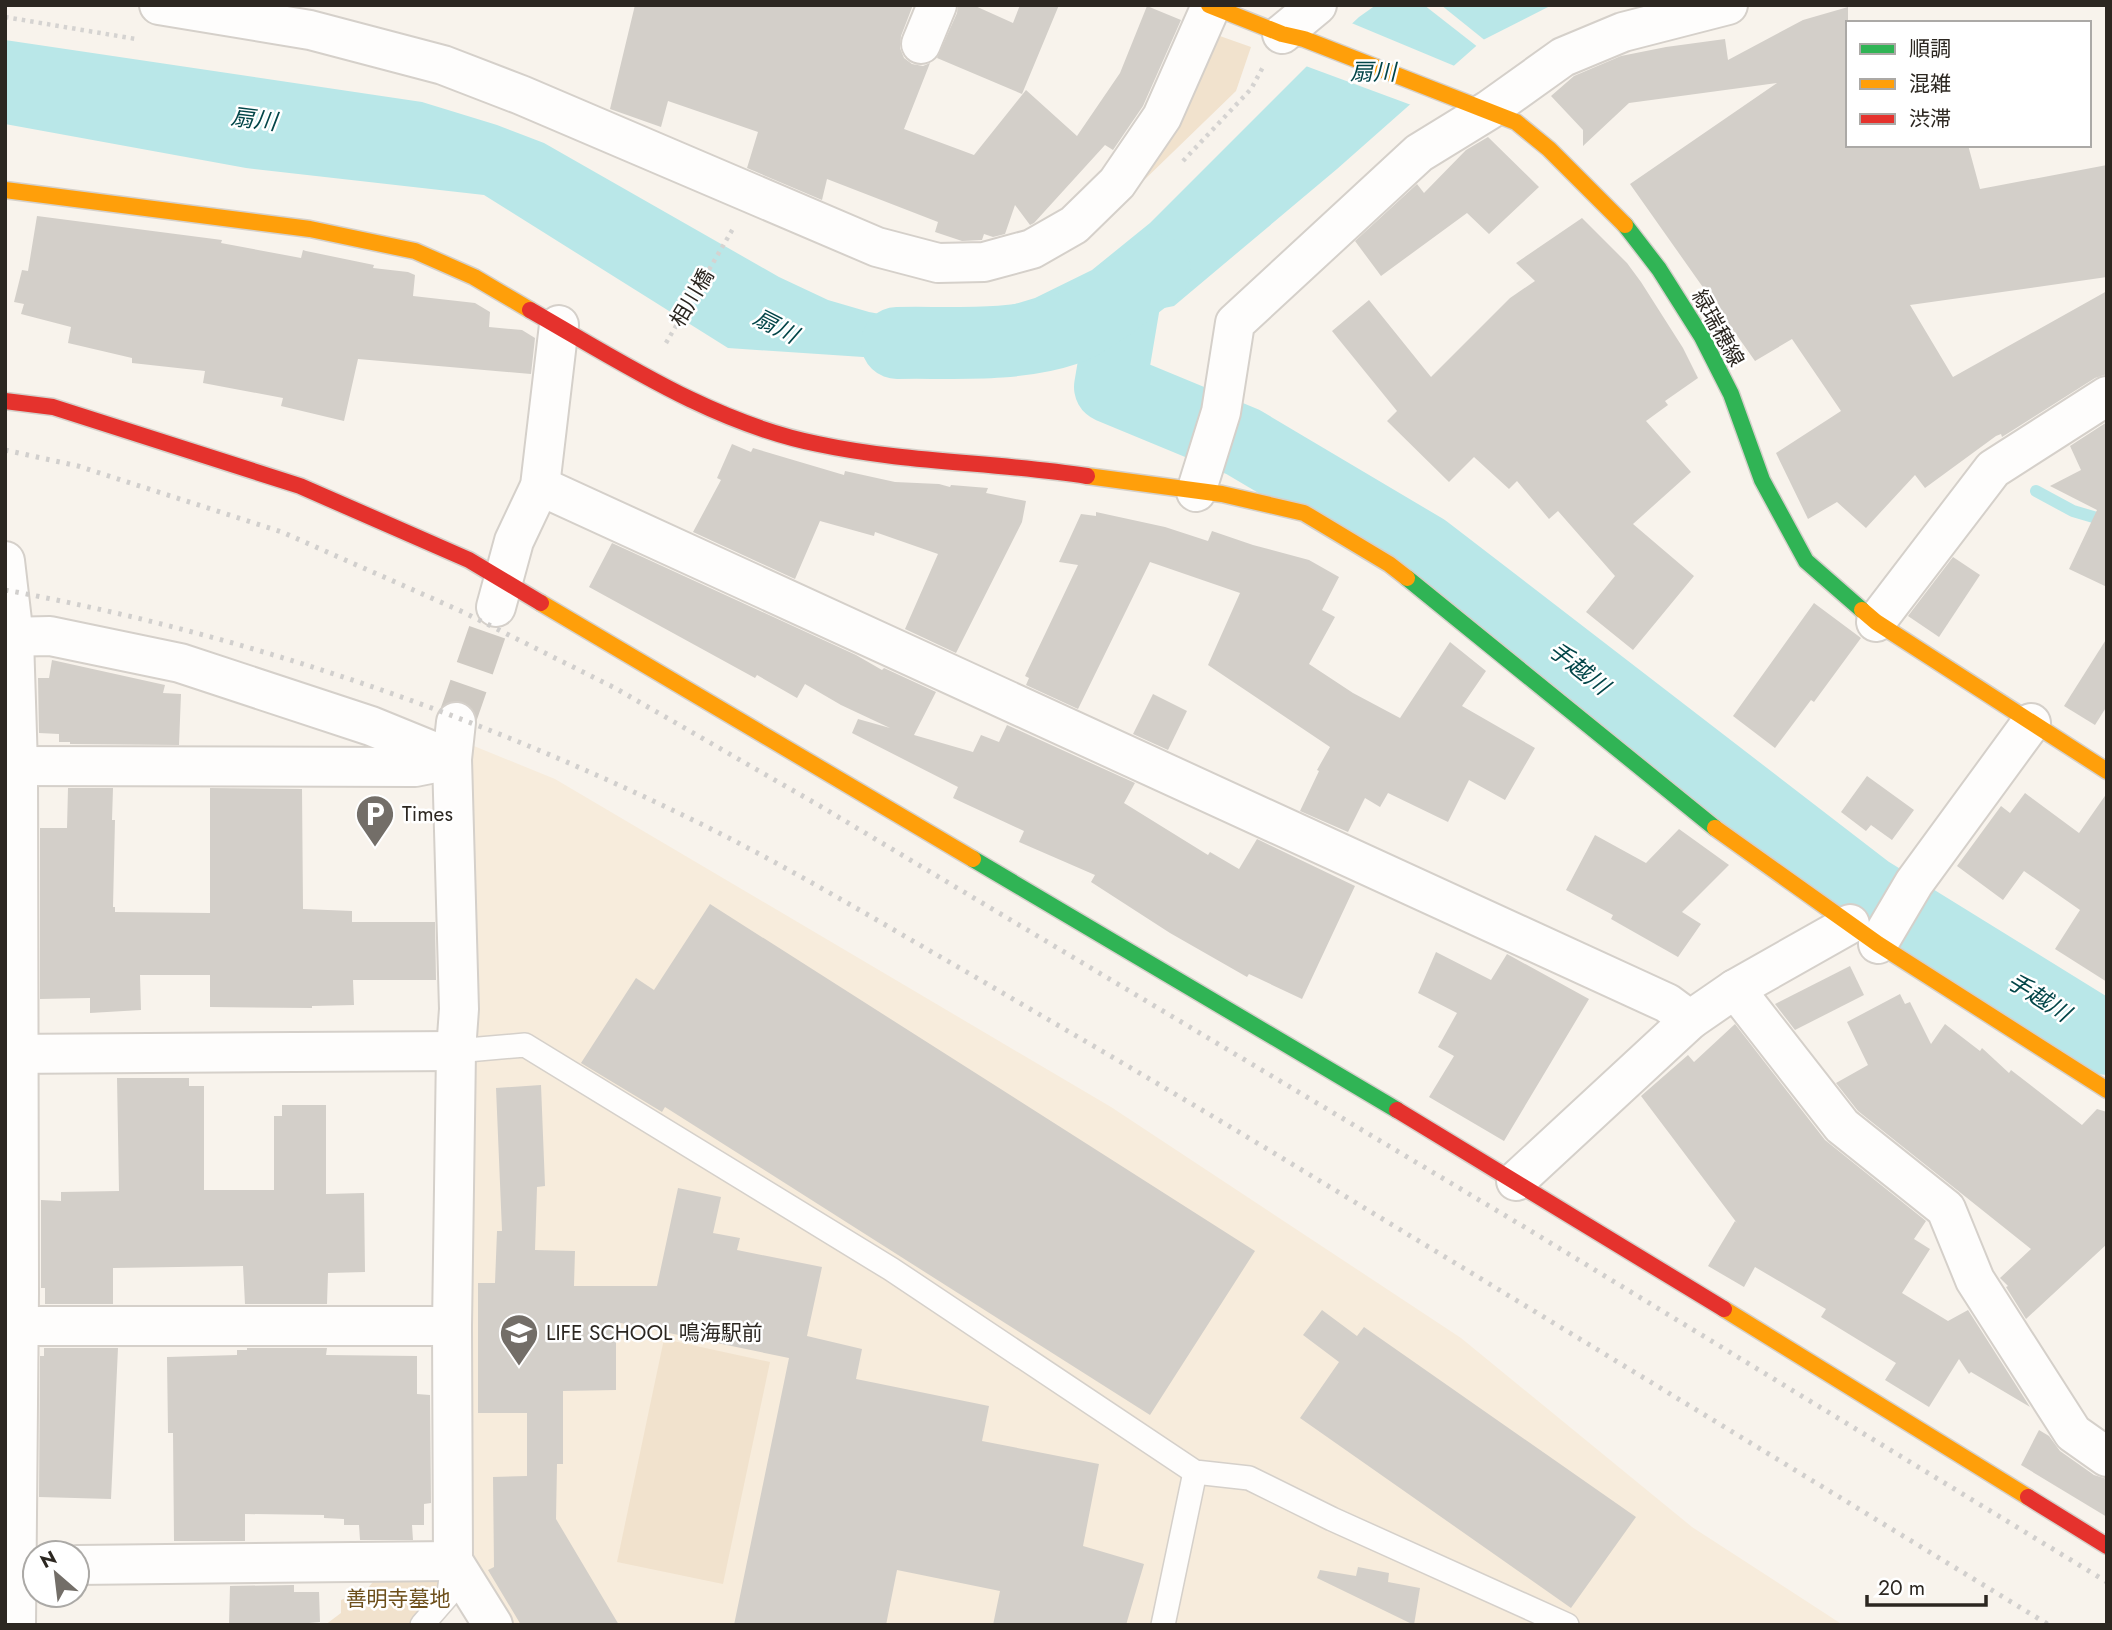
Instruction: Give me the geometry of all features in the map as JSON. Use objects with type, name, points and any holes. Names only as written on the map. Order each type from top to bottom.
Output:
[{"type":"street","points":[[159,5],[310,30],[443,65],[521,94],[877,247],[938,264],[984,262],[1008,256],[1032,249],[1074,225],[1117,183],[1162,117],[1210,6]]},
{"type":"street","points":[[921,44],[937,5]]},
{"type":"street","points":[[1199,483],[1221,412],[1235,323],[1419,153],[1479,107],[1563,57],[1623,32],[1728,5]]},
{"type":"street","name":"緑瑞穂線","points":[[1210,6],[1301,26],[1516,122],[1549,149],[1619,217],[1659,269],[1702,337],[1731,394],[1762,481],[1806,561],[1876,622],[2107,771]]},
{"type":"street","points":[[5,190],[310,229],[415,251],[474,277],[646,377],[736,420],[815,444],[894,458],[1199,483],[1222,494],[1304,513],[1389,564],[1702,819],[2107,1090]]},
{"type":"street","points":[[499,593],[514,541],[540,486],[559,325]]},
{"type":"street","points":[[1876,622],[1993,469],[2107,396]]},
{"type":"street","points":[[5,401],[53,407],[300,486],[469,560],[499,593],[1516,1181],[2107,1546]]},
{"type":"street","points":[[540,486],[1667,1003],[1690,1020]]},
{"type":"street","points":[[5,561],[10,637],[11,1054],[19,1293],[11,1326],[19,1566],[16,1625]]},
{"type":"street","points":[[10,637],[50,636],[180,663],[370,726],[454,741]]},
{"type":"street","points":[[1516,1181],[1690,1020],[1735,989],[1871,934],[1914,883],[2031,723]]},
{"type":"street","points":[[11,766],[415,767],[454,741]]},
{"type":"street","points":[[454,741],[459,1009],[452,1326],[453,1560],[493,1625]]},
{"type":"street","points":[[1735,989],[1842,1126],[1946,1209],[1975,1280],[2073,1433],[2107,1457]]},
{"type":"street","points":[[11,1054],[456,1051]]},
{"type":"street","points":[[11,1326],[452,1326]]},
{"type":"street","points":[[91,1565],[453,1560]]},
{"type":"lane","points":[[456,1051],[525,1045],[891,1269],[1195,1472],[1250,1478],[1332,1519],[1567,1625]]},
{"type":"lane","points":[[1163,1625],[1195,1472]]},
{"type":"lane","points":[[422,1625],[449,1594],[453,1560]]},
{"type":"path","name":"相川橋","points":[[659,354],[732,232]]},
{"type":"shaded area","points":[[469,744],[555,779],[1111,1107],[1461,1338],[1692,1527],[1843,1625],[514,1625],[467,1548]]},
{"type":"green space","points":[[1217,35],[1251,47],[1236,91],[1141,183],[1171,133]]},
{"type":"green space","points":[[664,1339],[770,1362],[723,1584],[617,1562]]},
{"type":"green space","name":"善明寺墓地","points":[[433,1573],[441,1592],[412,1625],[325,1625],[341,1613],[341,1600],[368,1588],[377,1577]]},
{"type":"water","name":"扇川","points":[[1376,5],[1552,5],[1483,40],[1337,169],[1174,306],[908,360],[728,348],[484,195],[246,168],[5,124],[5,40],[422,102],[544,143],[779,277],[828,300],[869,312],[919,321],[978,315],[1035,298],[1092,270],[1150,223],[1306,67],[1359,17]]},
{"type":"pier","points":[[1424,5],[1441,5],[1487,42],[1479,48]]},
{"type":"pier","points":[[1349,22],[1457,67],[1414,106],[1303,65]]},
{"type":"building","points":[[635,5],[913,5],[901,36],[900,48],[904,58],[912,64],[923,66],[930,63],[904,129],[974,155],[1026,90],[1077,136],[1120,73],[1147,6],[1181,20],[1143,106],[1113,150],[1105,145],[1034,223],[1030,225],[1015,205],[1005,234],[993,237],[984,234],[982,240],[962,241],[935,232],[938,222],[827,179],[822,200],[747,168],[758,132],[668,101],[661,127],[610,109]]},
{"type":"building","points":[[958,5],[973,5],[1013,23],[1020,5],[1059,5],[1022,94],[937,58]]},
{"type":"building","points":[[1848,7],[1846,147],[1969,147],[1980,189],[2107,165],[2107,277],[1910,305],[1953,377],[2107,291],[2107,374],[2095,378],[2002,437],[2001,434],[1996,436],[1925,488],[1915,475],[1866,528],[1837,502],[1808,519],[1776,453],[1841,411],[1792,339],[1755,361],[1630,184],[1777,83],[1629,103],[1583,146],[1583,130],[1551,96],[1574,76],[1621,56],[1725,39],[1728,60],[1803,20]]},
{"type":"building","points":[[1488,137],[1539,187],[1489,234],[1467,213],[1381,276],[1355,241],[1417,184],[1424,193],[1466,150]]},
{"type":"building","points":[[37,216],[222,240],[221,243],[301,258],[303,250],[374,265],[373,268],[408,272],[415,275],[413,296],[475,303],[490,312],[489,327],[522,330],[535,338],[531,374],[358,359],[344,421],[281,406],[283,398],[203,383],[205,371],[132,363],[132,358],[68,343],[71,327],[21,314],[24,304],[14,302],[22,270],[28,271]]},
{"type":"building","points":[[1582,218],[1627,263],[1641,282],[1683,348],[1698,378],[1665,401],[1668,405],[1646,421],[1691,472],[1633,524],[1694,576],[1633,650],[1586,612],[1615,576],[1558,511],[1549,519],[1517,481],[1509,489],[1474,457],[1449,482],[1387,421],[1397,411],[1332,331],[1369,300],[1431,377],[1510,298],[1535,281],[1516,263]]},
{"type":"building","points":[[2107,422],[2107,587],[2069,569],[2097,510],[2050,486],[2081,470],[2070,446]]},
{"type":"building","points":[[732,444],[751,452],[753,448],[844,475],[845,471],[895,482],[988,488],[986,493],[1026,501],[1022,522],[956,653],[905,629],[938,554],[875,532],[874,536],[820,521],[795,579],[693,532],[721,480],[717,478]]},
{"type":"building","points":[[1096,512],[1165,527],[1208,541],[1212,531],[1309,560],[1339,577],[1322,610],[1335,617],[1309,664],[1353,693],[1400,718],[1450,642],[1486,671],[1462,706],[1535,748],[1505,800],[1469,780],[1448,822],[1388,793],[1380,807],[1365,798],[1348,832],[1300,811],[1330,747],[1208,665],[1240,593],[1150,562],[1078,709],[1026,685],[1029,678],[1025,676],[1078,565],[1059,562],[1081,514],[1096,516]]},
{"type":"building","points":[[612,543],[856,655],[882,670],[884,668],[936,692],[914,735],[973,752],[981,735],[999,742],[1007,725],[1135,783],[1124,803],[1208,855],[1210,852],[1239,869],[1257,839],[1355,886],[1302,999],[1249,974],[1247,977],[1170,933],[1091,882],[1095,875],[1019,842],[1024,831],[953,798],[958,787],[852,733],[858,719],[890,728],[841,705],[805,684],[797,698],[757,675],[755,678],[589,587]]},
{"type":"building","points":[[1953,557],[1980,575],[1939,637],[1908,616]]},
{"type":"building","points":[[1814,603],[1861,638],[1814,702],[1811,700],[1775,748],[1733,716]]},
{"type":"building","points":[[2107,638],[2107,706],[2095,725],[2064,706]]},
{"type":"building","points":[[52,660],[165,685],[163,693],[181,694],[179,745],[70,744],[59,742],[59,734],[39,733],[38,678],[49,678]]},
{"type":"building","points":[[1153,694],[1187,711],[1168,750],[1133,734]]},
{"type":"building","points":[[1867,776],[1914,810],[1892,840],[1871,825],[1866,831],[1841,812]]},
{"type":"building","points":[[68,788],[113,788],[115,912],[210,913],[210,788],[302,789],[303,909],[352,911],[352,922],[435,922],[436,980],[353,980],[354,1005],[312,1008],[210,1007],[210,975],[140,975],[141,1010],[90,1013],[90,998],[40,999],[40,828],[67,828]]},
{"type":"building","points":[[2025,793],[2079,833],[2107,793],[2107,982],[2055,949],[2080,910],[2024,871],[2003,900],[1957,866],[2001,806],[2010,813]]},
{"type":"building","points":[[1679,829],[1729,865],[1682,912],[1701,924],[1678,957],[1611,919],[1613,915],[1566,890],[1595,835],[1646,863]]},
{"type":"building","points":[[710,904],[1255,1251],[1150,1415],[665,1107],[662,1112],[581,1063],[636,978],[654,990]]},
{"type":"building","points":[[1436,952],[1491,980],[1507,954],[1589,999],[1504,1141],[1429,1097],[1454,1056],[1438,1047],[1457,1013],[1418,993]]},
{"type":"building","points":[[1850,966],[1864,995],[1795,1030],[1775,1004]]},
{"type":"building","points":[[1900,994],[1905,1004],[1910,1002],[1931,1044],[1945,1024],[1980,1051],[1982,1048],[2009,1073],[2011,1070],[2082,1125],[2097,1109],[2107,1112],[2107,1244],[2026,1319],[2006,1287],[2008,1286],[2000,1278],[2031,1249],[1858,1111],[1836,1083],[1868,1065],[1847,1022]]},
{"type":"building","points":[[1735,1024],[1825,1140],[1926,1221],[1914,1239],[1930,1249],[1902,1293],[1948,1321],[1968,1310],[2030,1407],[1971,1372],[1969,1374],[1959,1359],[1929,1407],[1885,1380],[1896,1363],[1821,1317],[1826,1309],[1755,1267],[1744,1287],[1708,1266],[1735,1221],[1737,1223],[1641,1096],[1688,1055],[1694,1062]]},
{"type":"building","points":[[117,1078],[189,1078],[189,1086],[204,1086],[204,1190],[274,1190],[274,1116],[282,1116],[282,1105],[326,1105],[326,1194],[364,1193],[365,1272],[328,1273],[327,1304],[245,1304],[243,1266],[113,1268],[113,1304],[45,1304],[45,1288],[41,1288],[41,1200],[61,1201],[61,1192],[119,1191]]},
{"type":"building","points":[[541,1085],[545,1186],[537,1187],[535,1250],[575,1251],[574,1286],[657,1286],[678,1188],[721,1197],[713,1233],[740,1238],[737,1250],[822,1267],[807,1336],[862,1349],[856,1379],[989,1406],[982,1441],[1099,1464],[1083,1546],[1144,1564],[1126,1625],[993,1625],[1000,1591],[897,1570],[886,1625],[734,1625],[789,1358],[616,1322],[616,1390],[563,1391],[563,1464],[557,1464],[556,1519],[619,1625],[521,1625],[488,1570],[494,1567],[493,1477],[527,1476],[527,1413],[478,1413],[478,1283],[495,1283],[497,1231],[502,1231],[496,1088]]},
{"type":"building","points":[[1322,1310],[1357,1336],[1364,1327],[1636,1517],[1571,1608],[1300,1418],[1339,1362],[1303,1335]]},
{"type":"building","points":[[44,1348],[118,1348],[111,1499],[39,1497],[40,1356],[44,1356]]},
{"type":"building","points":[[327,1348],[326,1355],[417,1356],[417,1394],[430,1395],[431,1503],[424,1504],[424,1525],[412,1525],[413,1540],[360,1540],[359,1525],[344,1525],[344,1519],[324,1518],[324,1515],[245,1514],[245,1541],[174,1541],[173,1433],[168,1433],[167,1357],[237,1355],[237,1350]]},
{"type":"building","points":[[2039,1430],[2049,1436],[2060,1451],[2094,1475],[2107,1479],[2107,1517],[2021,1465]]},
{"type":"building","points":[[1358,1567],[1389,1573],[1388,1582],[1420,1588],[1414,1625],[1317,1578],[1320,1570],[1356,1576]]},
{"type":"building","points":[[294,1585],[294,1592],[319,1592],[320,1622],[309,1625],[229,1625],[230,1586]]},
{"type":"waterway","name":"扇川","points":[[897,343],[1004,341],[1065,330],[1099,312],[1155,270]]},
{"type":"waterway","name":"手越川","points":[[1126,292],[1110,387],[1243,442],[1425,550],[1869,892],[2107,1039]]},
{"type":"waterway","points":[[2036,491],[2073,511],[2107,521]]},
{"type":"tunnel","points":[[456,722],[496,607]]},
{"type":"railway","points":[[5,450],[78,466],[282,532],[463,612],[615,688],[820,806],[1526,1228],[2107,1582]]},
{"type":"railway","points":[[5,590],[95,608],[183,630],[358,682],[529,746],[729,838],[860,910],[1205,1112],[2049,1625]]},
{"type":"traffic: fast","points":[[1625,225],[1659,269],[1702,337],[1731,394],[1762,480],[1806,561],[1862,610]]},
{"type":"traffic: fast","points":[[1407,578],[1715,828]]},
{"type":"traffic: fast","points":[[973,859],[1397,1110]]},
{"type":"traffic: slow","points":[[1209,5],[1516,122],[1549,149],[1625,225]]},
{"type":"traffic: slow","points":[[5,190],[310,229],[415,251],[474,277],[530,310]]},
{"type":"traffic: slow","points":[[1087,476],[1222,494],[1304,513],[1389,564],[1407,578]]},
{"type":"traffic: slow","points":[[541,603],[973,859]]},
{"type":"traffic: slow","points":[[1862,610],[1876,622],[2107,771]]},
{"type":"traffic: slow","points":[[1715,828],[1878,944],[2107,1090]]},
{"type":"traffic: slow","points":[[1724,1309],[2028,1497]]},
{"type":"traffic: jam","points":[[530,310],[669,389],[742,422],[779,434],[818,444],[885,455],[1087,476]]},
{"type":"traffic: jam","points":[[5,401],[53,407],[300,486],[469,560],[541,603]]},
{"type":"traffic: jam","points":[[1397,1110],[1724,1309]]},
{"type":"traffic: jam","points":[[2028,1497],[2107,1546]]},
{"type":"place","name":"Times","points":[[375,848]]},
{"type":"place","name":"LIFE SCHOOL 鳴海駅前","points":[[519,1367]]}]
